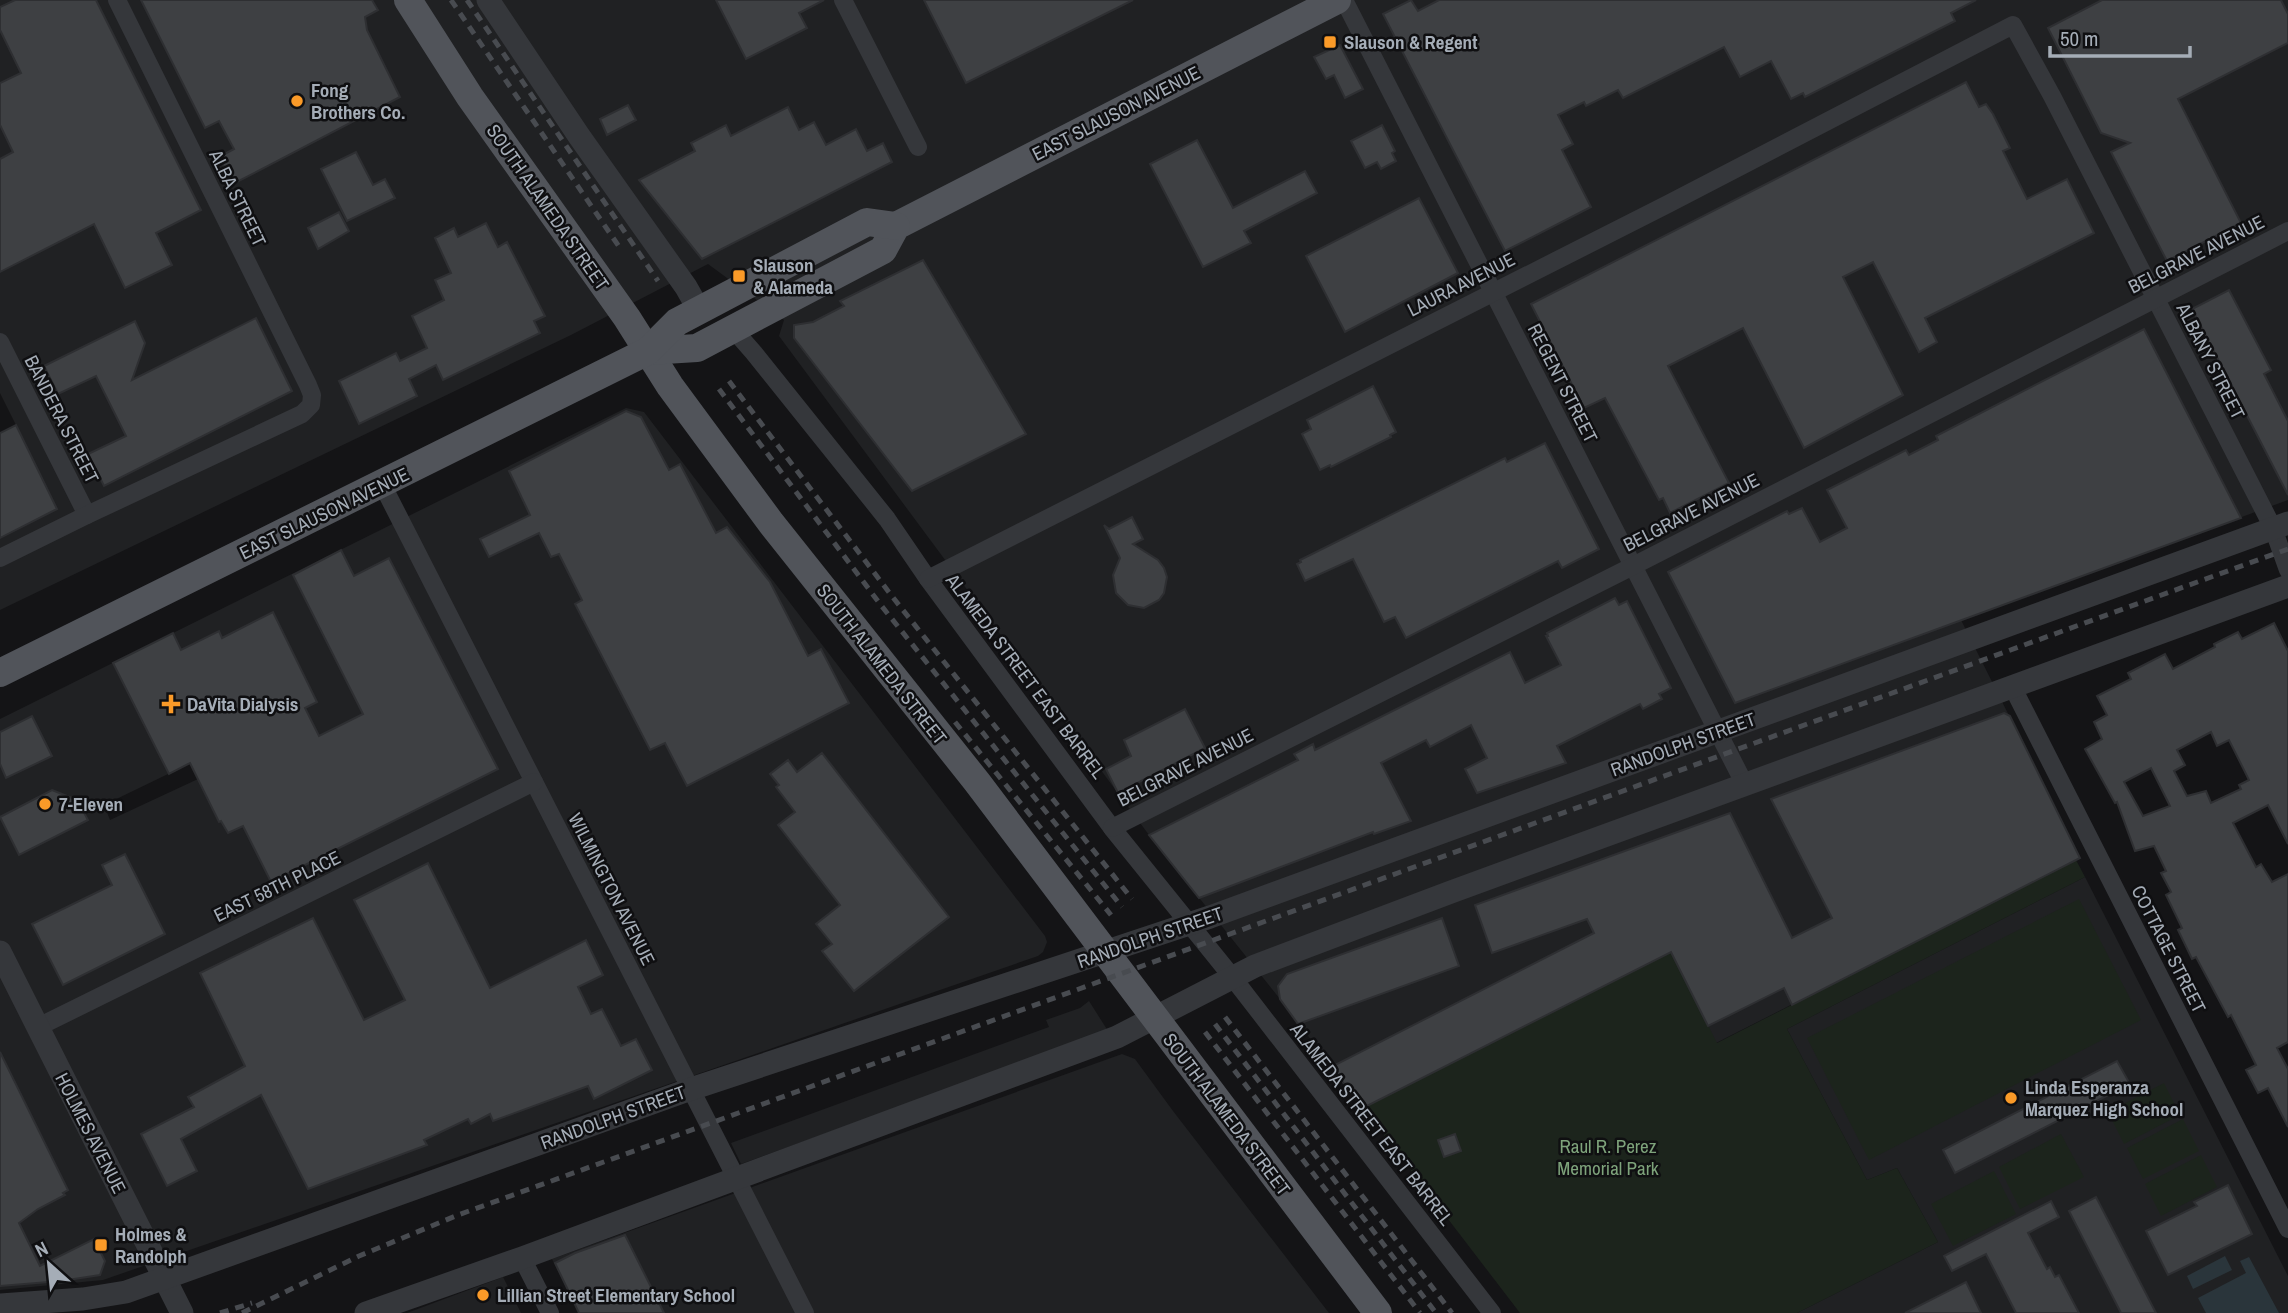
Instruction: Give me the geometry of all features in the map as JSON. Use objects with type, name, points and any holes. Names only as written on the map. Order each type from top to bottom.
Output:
[{"type":"main road","name":"SOUTH ALAMEDA STREET","points":[[408,0],[470,97],[670,386],[771,523],[976,782],[1378,1313]]},
{"type":"main road","name":"EAST SLAUSON AVENUE","points":[[648,351],[696,348],[733,330],[883,250],[896,226],[1337,0]]},
{"type":"main road","name":"EAST SLAUSON AVENUE","points":[[0,673],[648,351],[677,322],[867,222],[896,226]]},
{"type":"street","name":"ALBA STREET","points":[[87,515],[302,414],[311,405],[312,395],[117,0]]},
{"type":"street","points":[[488,0],[579,136],[686,287],[699,310]]},
{"type":"street","points":[[843,0],[918,147]]},
{"type":"street","name":"REGENT STREET","points":[[1344,0],[1745,785]]},
{"type":"street","name":"LAURA AVENUE","points":[[928,579],[1681,197],[2013,25]]},
{"type":"street","name":"ALBANY STREET","points":[[2013,25],[2156,299],[2280,526],[2288,570]]},
{"type":"street","name":"BELGRAVE AVENUE","points":[[1112,828],[1633,566],[2288,231]]},
{"type":"street","name":"ALAMEDA STREET EAST BARREL","points":[[733,330],[887,519],[928,579],[1112,828],[1233,978],[1492,1313]]},
{"type":"street","name":"BANDERA STREET","points":[[0,342],[87,515]]},
{"type":"street","name":"WILMINGTON AVENUE","points":[[382,484],[805,1313]]},
{"type":"street","points":[[0,558],[87,515]]},
{"type":"street","name":"RANDOLPH STREET","points":[[0,1305],[83,1299],[126,1292],[691,1089],[1189,924],[2280,526]]},
{"type":"street","points":[[366,1313],[522,1258],[1117,1037],[1255,966],[2288,586]]},
{"type":"street","name":"COTTAGE STREET","points":[[2013,688],[2288,1228]]},
{"type":"street","name":"EAST 58TH PLACE","points":[[38,1027],[534,782]]},
{"type":"street","name":"HOLMES AVENUE","points":[[0,952],[182,1313]]},
{"type":"street","points":[[522,1258],[550,1313]]},
{"type":"shaded area","points":[[0,0],[2288,0],[2288,500],[1961,620],[2080,857],[2076,860],[1716,1043],[1670,952],[1363,1108],[1149,835],[779,336],[784,320],[708,264],[571,335],[0,610],[0,433],[16,425],[0,393]]},
{"type":"shaded area","points":[[626,408],[644,412],[1047,942],[1038,956],[103,1280],[0,1290],[0,719]],"holes":[[[228,745],[198,779],[110,820],[104,805]]]},
{"type":"shaded area","name":"Linda Esperanza Marquez High School","points":[[2085,877],[2288,1276],[2288,1313],[1797,1313],[1938,1242],[1897,1168],[1867,1180],[1787,1029]]},
{"type":"shaded area","points":[[1089,1001],[1108,1031],[741,1164],[731,1143],[1049,1027],[1046,1020],[1080,1008]]},
{"type":"shaded area","points":[[1122,1054],[1135,1059],[1329,1313],[579,1313],[552,1259]]},
{"type":"shaded area","points":[[2225,1256],[2232,1270],[2193,1289],[2187,1276]]},
{"type":"shaded area","points":[[2249,1257],[2279,1313],[2206,1313],[2198,1298],[2246,1273],[2240,1261]]},
{"type":"shaded area","name":"Lillian Street Elementary School","points":[[503,1277],[521,1313],[407,1313]]},
{"type":"green space","name":"Raul R. Perez Memorial Park","points":[[2076,860],[2085,877],[1787,1029],[1867,1180],[1897,1168],[1938,1242],[1797,1313],[1520,1313],[1363,1108],[1671,952],[1717,1043]]},
{"type":"green space","points":[[2079,899],[2141,1020],[1869,1160],[1807,1038]]},
{"type":"green space","points":[[2164,1083],[2180,1115],[2124,1144],[2108,1112]]},
{"type":"green space","points":[[2183,1119],[2199,1151],[2143,1179],[2127,1148]]},
{"type":"green space","points":[[2061,1134],[2084,1177],[2020,1209],[1999,1167]]},
{"type":"green space","points":[[2201,1155],[2217,1187],[2161,1216],[2145,1184]]},
{"type":"green space","points":[[1994,1171],[2016,1214],[1953,1246],[1931,1204]]},
{"type":"building","points":[[15,0],[96,0],[201,210],[156,233],[172,265],[125,288],[94,224],[0,272],[0,159],[13,152],[0,125],[0,83],[21,73],[0,30],[0,7]]},
{"type":"building","points":[[141,0],[372,0],[378,10],[365,17],[367,30],[400,97],[233,184],[219,157],[234,149],[219,121],[205,128]]},
{"type":"building","points":[[716,0],[824,0],[799,13],[807,28],[746,59]]},
{"type":"building","points":[[924,0],[1133,0],[966,83]]},
{"type":"building","points":[[1411,0],[1418,11],[1439,0],[1976,0],[1951,13],[1955,21],[1805,97],[1803,93],[1791,99],[1771,61],[1740,77],[1724,47],[1623,98],[1618,90],[1586,106],[1584,102],[1558,115],[1573,144],[1562,150],[1591,207],[1505,251],[1383,14]]},
{"type":"building","points":[[2102,0],[2281,0],[2288,14],[2288,43],[2178,99],[2241,223],[2167,261],[2111,152],[2130,143],[2101,133],[2048,28]]},
{"type":"building","points":[[1340,45],[1363,89],[1345,98],[1334,75],[1326,79],[1314,57]]},
{"type":"building","points":[[1966,82],[1979,107],[1986,104],[1993,114],[2010,148],[2003,151],[2027,199],[2067,179],[2094,233],[1925,318],[1937,342],[1919,352],[1873,262],[1843,277],[1903,395],[1804,448],[1743,328],[1668,366],[1729,483],[1670,513],[1663,498],[1659,500],[1605,398],[1584,408],[1531,304]]},
{"type":"building","points":[[628,105],[636,120],[607,135],[600,119]]},
{"type":"building","points":[[788,107],[799,130],[814,122],[826,145],[856,129],[867,151],[883,143],[892,162],[702,259],[639,180],[695,151],[691,143],[726,125],[731,136]]},
{"type":"building","points":[[1382,125],[1395,151],[1392,153],[1396,161],[1381,169],[1377,162],[1365,168],[1351,141]]},
{"type":"building","points":[[1197,140],[1233,208],[1305,171],[1317,193],[1244,231],[1251,243],[1203,267],[1150,164]]},
{"type":"building","points":[[356,152],[373,185],[385,179],[395,198],[347,221],[321,169]]},
{"type":"building","points":[[1419,198],[1458,273],[1345,332],[1306,256]]},
{"type":"building","points":[[339,212],[349,231],[318,249],[308,228]]},
{"type":"building","points":[[486,223],[498,247],[507,242],[545,316],[534,321],[540,333],[443,380],[436,365],[409,379],[417,396],[359,424],[339,381],[396,353],[400,361],[427,348],[412,316],[444,300],[435,280],[451,273],[435,238],[454,228],[458,237]]},
{"type":"building","points":[[923,260],[1026,434],[912,491],[794,338],[794,325],[813,322],[844,306],[840,301]]},
{"type":"building","points":[[2229,290],[2271,370],[2264,374],[2288,421],[2288,495],[2192,309]]},
{"type":"building","points":[[256,318],[292,391],[104,486],[88,454],[126,436],[96,376],[58,394],[44,366],[135,321],[145,343],[132,380]]},
{"type":"building","points":[[2144,329],[2241,518],[1735,703],[1668,572],[1787,511],[1789,514],[1802,508],[1820,542],[1847,528],[1827,490],[1906,450],[1909,455],[1938,440],[1936,436]]},
{"type":"building","points":[[1373,386],[1396,432],[1331,467],[1330,465],[1320,470],[1302,434],[1311,429],[1307,420]]},
{"type":"building","points":[[626,411],[641,417],[669,470],[680,464],[716,533],[727,527],[770,582],[808,656],[821,649],[849,703],[687,786],[665,743],[650,750],[575,604],[582,600],[559,554],[551,557],[539,533],[489,557],[480,539],[530,515],[509,471]]},
{"type":"building","points":[[16,425],[57,509],[0,538],[0,433]]},
{"type":"building","points":[[1545,443],[1599,549],[1562,568],[1558,561],[1406,638],[1395,617],[1384,622],[1353,559],[1305,581],[1297,564],[1300,560],[1505,458],[1507,462]]},
{"type":"building","points":[[1132,517],[1143,539],[1133,544],[1158,560],[1167,577],[1164,593],[1159,600],[1144,608],[1128,605],[1116,593],[1113,575],[1120,558],[1104,525],[1109,529]]},
{"type":"building","points":[[341,550],[354,576],[389,558],[498,769],[271,882],[243,826],[228,833],[221,821],[219,822],[190,763],[169,774],[113,663],[173,633],[181,650],[219,631],[222,638],[273,612],[317,702],[305,708],[319,736],[363,714],[293,575]]},
{"type":"building","points":[[1615,598],[1619,605],[1627,601],[1671,688],[1659,694],[1662,699],[1643,709],[1640,704],[1557,746],[1566,763],[1477,793],[1465,769],[1487,758],[1471,725],[1430,747],[1426,740],[1381,763],[1411,821],[1374,834],[1373,832],[1199,898],[1149,835],[1298,760],[1294,754],[1313,744],[1315,750],[1510,652],[1525,683],[1561,665],[1546,636],[1547,633]]},
{"type":"building","points":[[2274,623],[2288,651],[2288,844],[2268,805],[2233,823],[2256,867],[2261,864],[2272,882],[2288,874],[2288,1042],[2277,1048],[2288,1069],[2288,1127],[2268,1088],[2258,1093],[2246,1070],[2256,1065],[2231,1015],[2228,1017],[2196,957],[2192,959],[2178,930],[2182,928],[2166,895],[2171,892],[2161,873],[2166,871],[2154,846],[2135,851],[2117,802],[2115,803],[2085,749],[2102,739],[2094,722],[2107,715],[2097,696],[2131,679],[2128,673],[2165,654],[2173,669],[2238,632],[2242,639]],"holes":[[[2211,732],[2217,746],[2229,740],[2249,780],[2239,785],[2241,789],[2211,803],[2206,791],[2187,796],[2174,771],[2185,765],[2177,750]],[[2151,768],[2170,806],[2143,816],[2124,782]]]},
{"type":"building","points":[[1185,709],[1205,748],[1118,793],[1106,769],[1131,756],[1124,740]]},
{"type":"building","points":[[2004,713],[2010,716],[2080,858],[1792,1005],[1784,988],[1708,1026],[1671,952],[1363,1108],[1331,1067],[1594,933],[1587,919],[1492,953],[1475,905],[1730,813],[1792,938],[1832,918],[1771,799]]},
{"type":"building","name":"7-Eleven","points":[[32,716],[52,756],[6,778],[0,764],[0,732]]},
{"type":"building","points":[[822,753],[949,917],[854,991],[822,951],[832,944],[816,924],[840,905],[778,825],[795,812],[776,787],[779,785],[770,774],[788,760],[797,772]]},
{"type":"building","points":[[52,790],[77,800],[88,820],[19,855],[0,817]]},
{"type":"building","points":[[125,854],[165,934],[63,985],[32,924],[112,885],[102,865]]},
{"type":"building","points":[[428,863],[490,988],[586,940],[603,975],[578,987],[591,1014],[602,1009],[621,1046],[636,1039],[652,1070],[594,1099],[588,1086],[493,1121],[490,1114],[471,1124],[468,1119],[424,1140],[427,1145],[308,1189],[261,1095],[181,1139],[197,1171],[167,1186],[141,1134],[194,1107],[188,1097],[245,1066],[200,973],[313,918],[364,1020],[405,1000],[354,900]]},
{"type":"building","points":[[1442,918],[1459,966],[1298,1024],[1280,999],[1278,986],[1287,974]]},
{"type":"building","points":[[0,1052],[68,1190],[63,1193],[65,1195],[19,1223],[40,1266],[94,1239],[105,1261],[100,1275],[0,1286]]},
{"type":"building","points":[[2117,1061],[2130,1084],[1955,1173],[1943,1150]]},
{"type":"building","points":[[1455,1134],[1461,1151],[1444,1157],[1438,1140]]},
{"type":"building","points":[[2228,1185],[2252,1234],[2168,1275],[2146,1231],[2197,1206],[2194,1202]]},
{"type":"building","points":[[2096,1197],[2156,1313],[2121,1313],[2069,1211]]},
{"type":"building","points":[[2051,1201],[2059,1217],[2028,1233],[2047,1269],[2050,1267],[2055,1277],[2059,1275],[2079,1313],[2016,1313],[1986,1254],[1952,1271],[1944,1256]]},
{"type":"building","points":[[625,1235],[664,1313],[579,1313],[555,1263]]},
{"type":"building","points":[[1966,1282],[1981,1313],[1905,1313]]},
{"type":"railway","points":[[451,0],[622,251]]},
{"type":"railway","points":[[467,0],[658,281]]},
{"type":"railway","points":[[729,381],[891,595],[1132,899]]},
{"type":"railway","points":[[719,389],[880,604],[1122,907]]},
{"type":"railway","points":[[242,1313],[359,1256],[458,1215],[2288,549]]},
{"type":"railway","points":[[955,722],[1111,915]]},
{"type":"railway","points":[[1225,1017],[1452,1313]]},
{"type":"railway","points":[[1215,1024],[1436,1313]]},
{"type":"railway","points":[[1205,1032],[1420,1313]]},
{"type":"railway","points":[[220,1313],[252,1303]]},
{"type":"place","name":"Slauson & Regent","points":[[1330,42]]},
{"type":"place","name":"Fong Brothers Co.","points":[[297,101]]},
{"type":"place","name":"Slauson & Alameda","points":[[739,276]]},
{"type":"place","name":"DaVita Dialysis","points":[[171,704]]},
{"type":"place","name":"7-Eleven","points":[[45,804]]},
{"type":"place","name":"Linda Esperanza Marquez High School","points":[[2011,1098]]},
{"type":"place","name":"Holmes & Randolph","points":[[101,1245]]},
{"type":"place","name":"Lillian Street Elementary School","points":[[483,1295]]}]
